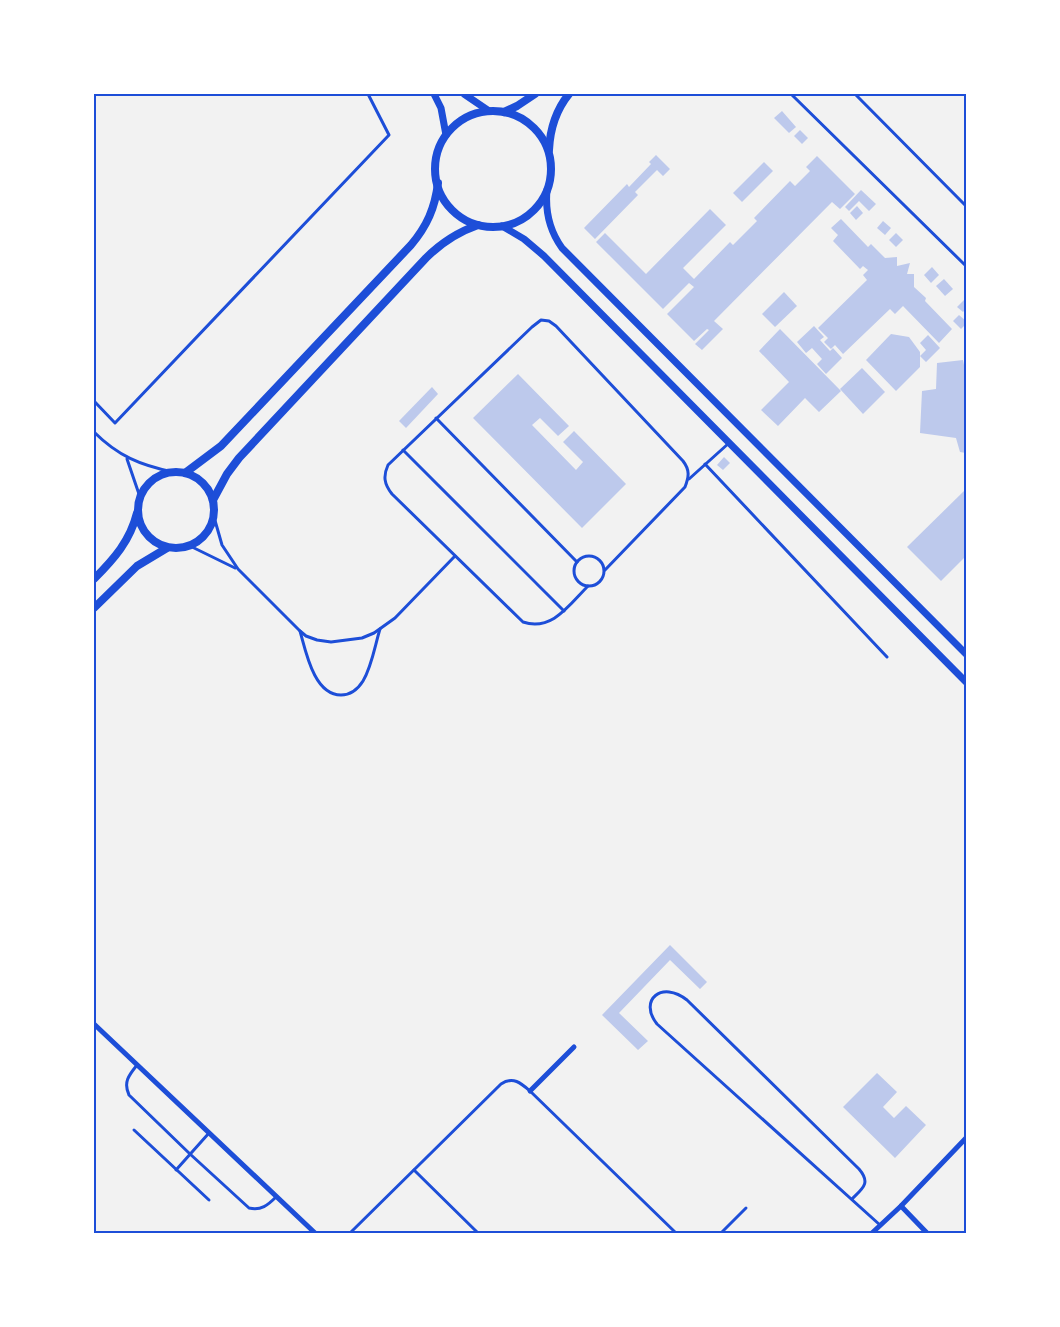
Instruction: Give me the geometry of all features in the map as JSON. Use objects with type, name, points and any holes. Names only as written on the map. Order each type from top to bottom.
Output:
[{"type":"main road","points":[[504,112],[535,94]]},
{"type":"main road","points":[[438,183],[448,205],[457,214],[478,225],[502,226],[525,218],[542,201],[547,190],[551,172],[549,154],[553,125],[558,112],[569,94]]},
{"type":"main road","points":[[185,473],[221,446],[420,234],[430,216],[436,197],[438,183],[436,163],[441,144],[453,127],[465,118],[479,112],[504,112],[524,120],[533,127],[543,139],[549,154]]},
{"type":"main road","points":[[213,500],[227,474],[239,458],[430,254],[455,235],[478,225]]},
{"type":"main road","points":[[94,579],[124,545],[138,511],[140,497],[153,480],[162,474],[173,472],[185,473],[203,483],[209,490],[213,500],[214,517],[209,529],[201,539],[190,546],[168,548],[147,559],[128,574],[94,608]]},
{"type":"main road","points":[[138,511],[140,521],[150,538],[168,548]]},
{"type":"street","points":[[434,94],[441,108],[446,135]]},
{"type":"street","points":[[464,94],[489,111]]},
{"type":"street","points":[[547,190],[547,215],[550,227],[562,248],[966,654]]},
{"type":"street","points":[[502,226],[524,239],[544,256],[966,682]]},
{"type":"street","points":[[94,1024],[315,1233]]},
{"type":"street","points":[[530,1091],[574,1047]]},
{"type":"street","points":[[872,1233],[901,1206],[966,1138]]},
{"type":"street","points":[[901,1206],[928,1233]]},
{"type":"lane","points":[[94,401],[115,423],[390,135],[368,94]]},
{"type":"lane","points":[[791,94],[966,266]]},
{"type":"lane","points":[[855,94],[966,206]]},
{"type":"lane","points":[[588,586],[553,620],[536,625],[523,622],[387,488],[385,472],[388,465],[536,323],[540,320],[549,320],[684,461],[689,479]]},
{"type":"lane","points":[[436,418],[577,562]]},
{"type":"lane","points":[[94,432],[109,447],[127,458],[173,472]]},
{"type":"lane","points":[[604,570],[678,495],[689,479],[729,442]]},
{"type":"lane","points":[[403,450],[564,611]]},
{"type":"lane","points":[[127,458],[140,497]]},
{"type":"lane","points":[[705,464],[887,657]]},
{"type":"lane","points":[[214,517],[222,545],[238,570],[300,631],[306,636],[317,640],[331,642],[362,638],[380,629],[395,618],[455,556]]},
{"type":"lane","points":[[190,546],[238,570]]},
{"type":"lane","points":[[584,556],[592,556],[600,560],[604,570],[602,580],[598,584],[588,586],[579,583],[574,575],[577,562],[584,556]]},
{"type":"lane","points":[[300,631],[318,681],[323,688],[330,692],[344,695],[355,691],[363,681],[380,629]]},
{"type":"lane","points":[[852,1199],[865,1184],[863,1174],[859,1168],[687,1000],[672,991],[660,992],[655,996],[652,1001],[651,1014],[657,1024],[880,1225]]},
{"type":"lane","points":[[137,1065],[127,1079],[126,1090],[128,1095],[190,1154],[249,1208],[264,1207],[276,1197]]},
{"type":"lane","points":[[350,1233],[501,1084],[505,1081],[514,1080],[530,1091],[676,1233]]},
{"type":"lane","points":[[134,1130],[209,1200]]},
{"type":"lane","points":[[176,1170],[209,1133]]},
{"type":"lane","points":[[414,1170],[478,1233]]},
{"type":"lane","points":[[721,1233],[746,1208]]},
{"type":"building","points":[[782,111],[796,127],[789,133],[774,118]]},
{"type":"building","points":[[800,130],[808,138],[802,144],[794,136]]},
{"type":"building","points":[[656,155],[670,169],[663,176],[657,170],[635,192],[638,195],[595,239],[584,228],[627,184],[629,187],[651,164],[649,162]]},
{"type":"building","points":[[817,156],[855,194],[840,209],[832,202],[714,321],[723,329],[702,350],[695,344],[709,330],[707,329],[694,341],[667,314],[694,287],[689,283],[663,309],[596,242],[605,233],[646,274],[710,209],[726,225],[683,268],[694,279],[730,242],[733,245],[757,221],[754,218],[790,181],[795,186],[810,171],[806,167]]},
{"type":"building","points":[[764,162],[773,171],[742,202],[733,193]]},
{"type":"building","points":[[861,190],[876,204],[869,211],[859,201],[849,211],[845,207]]},
{"type":"building","points":[[857,206],[863,213],[856,220],[850,213]]},
{"type":"building","points":[[841,219],[868,247],[871,244],[885,258],[897,257],[897,266],[910,263],[907,274],[914,274],[914,287],[926,298],[925,301],[952,329],[939,343],[903,306],[895,314],[890,309],[843,354],[835,345],[831,349],[824,342],[828,338],[818,328],[867,280],[863,275],[868,270],[863,266],[860,269],[833,241],[838,235],[831,228]]},
{"type":"building","points":[[883,221],[891,228],[885,235],[877,228]]},
{"type":"building","points":[[896,233],[903,240],[896,247],[889,240]]},
{"type":"building","points":[[932,267],[939,275],[931,283],[924,275]]},
{"type":"building","points":[[944,279],[953,289],[945,296],[936,286]]},
{"type":"building","points":[[784,292],[797,306],[775,327],[762,314]]},
{"type":"building","points":[[966,298],[966,309],[963,312],[957,307]]},
{"type":"building","points":[[959,315],[966,321],[966,324],[961,329],[953,321]]},
{"type":"building","points":[[814,326],[824,337],[820,340],[830,351],[833,348],[842,358],[826,374],[817,364],[822,359],[812,348],[806,353],[797,342]]},
{"type":"building","points":[[780,329],[841,391],[819,412],[805,398],[778,426],[761,410],[789,382],[759,351]]},
{"type":"building","points":[[891,334],[909,337],[920,352],[920,367],[896,391],[866,360]]},
{"type":"building","points":[[928,335],[940,348],[926,362],[920,356],[926,350],[920,343]]},
{"type":"building","points":[[963,360],[966,375],[966,453],[960,452],[956,438],[920,433],[922,391],[936,389],[937,363]]},
{"type":"building","points":[[862,368],[885,392],[863,414],[840,389]]},
{"type":"building","points":[[518,374],[569,426],[558,436],[540,418],[532,425],[576,470],[583,462],[563,442],[574,431],[626,484],[582,528],[473,418]]},
{"type":"building","points":[[432,387],[438,394],[406,428],[399,421]]},
{"type":"building","points":[[724,457],[730,463],[723,470],[717,465]]},
{"type":"building","points":[[965,490],[966,556],[941,581],[907,547]]},
{"type":"building","points":[[670,945],[707,982],[700,989],[670,960],[619,1013],[648,1041],[638,1050],[602,1015]]},
{"type":"building","points":[[877,1073],[897,1092],[883,1107],[894,1118],[906,1106],[926,1125],[895,1158],[843,1107]]}]
